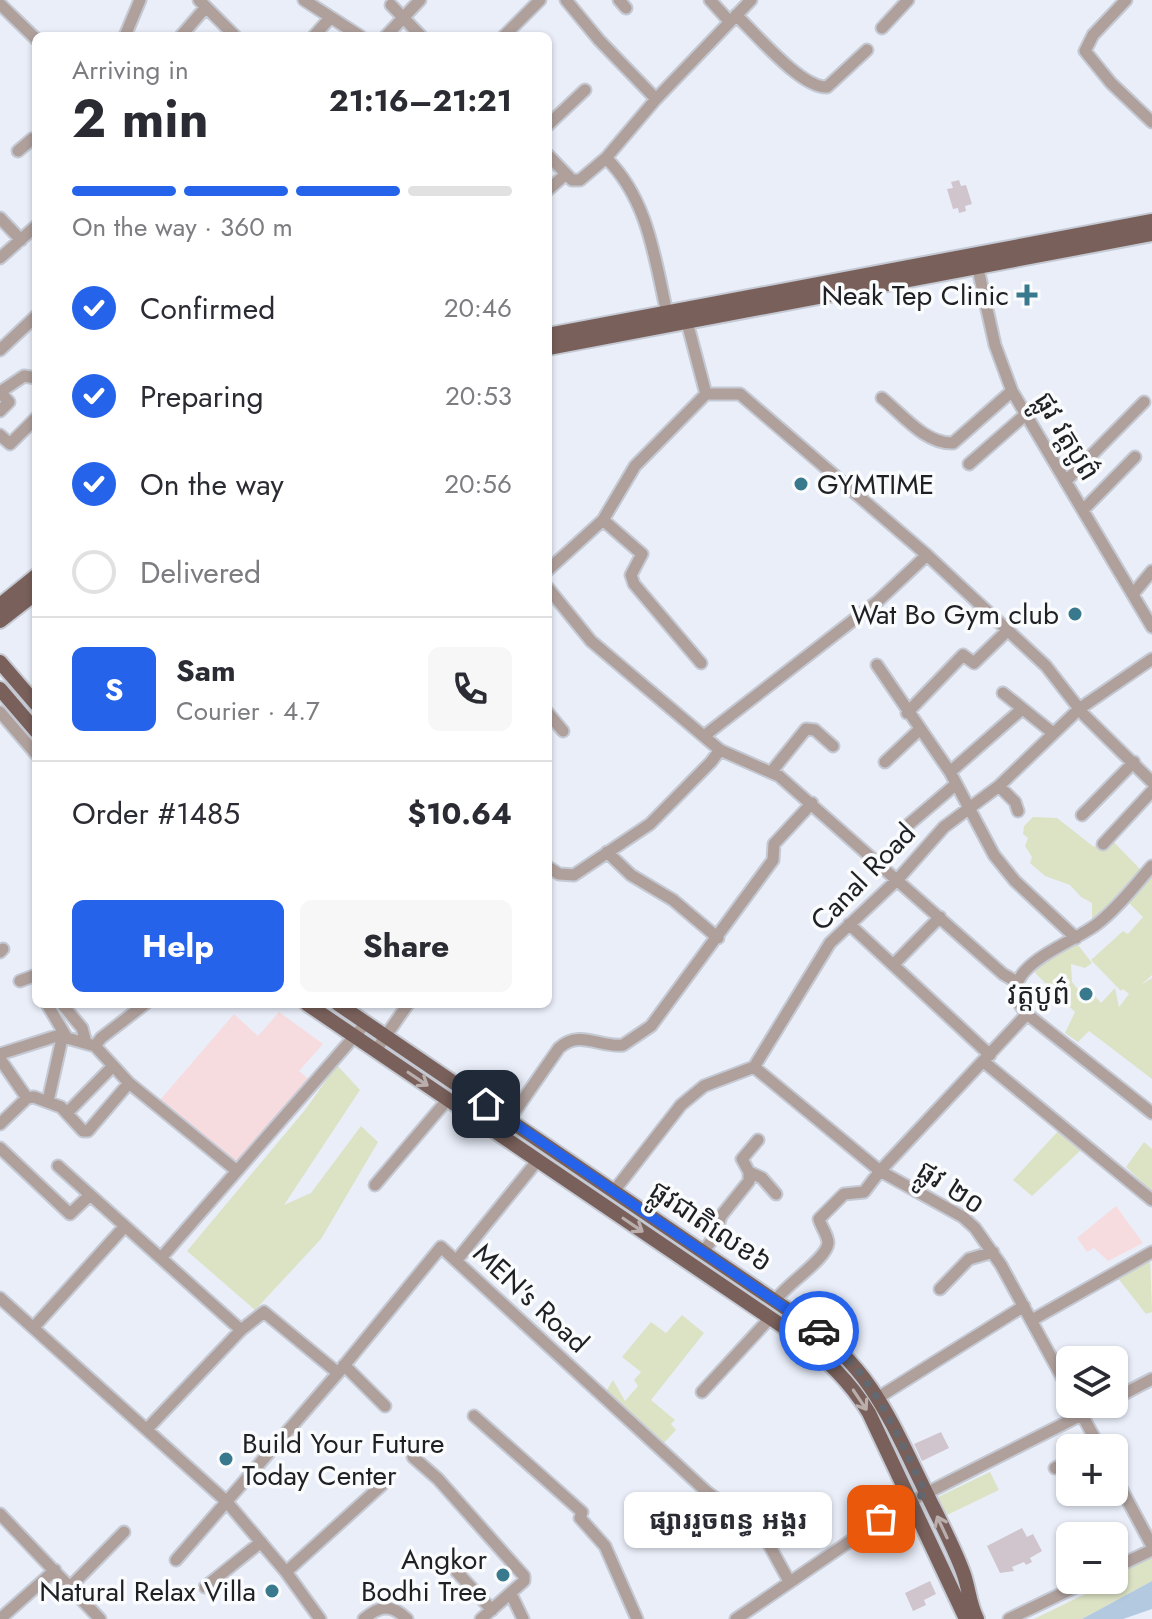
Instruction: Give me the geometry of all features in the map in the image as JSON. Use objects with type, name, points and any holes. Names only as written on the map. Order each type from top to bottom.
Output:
[{"type":"main road","points":[[552,347],[668,318],[687,322],[1152,221]]},
{"type":"main road","points":[[552,334],[668,318],[977,261],[1152,234]]},
{"type":"main road","points":[[0,605],[32,579]]},
{"type":"main road","points":[[0,621],[32,596]]},
{"type":"main road","points":[[0,662],[32,698]]},
{"type":"main road","points":[[0,689],[6,717],[32,729]]},
{"type":"main road","name":"ផ្លូវជាតិលេខ៦","points":[[313,1008],[811,1348],[850,1385],[869,1413],[966,1619]]},
{"type":"main road","name":"ផ្លូវជាតិលេខ៦","points":[[344,1008],[837,1346],[864,1374],[879,1397],[964,1574],[968,1600],[977,1619]]},
{"type":"street","points":[[127,32],[140,0]]},
{"type":"street","points":[[390,32],[420,0]]},
{"type":"street","points":[[508,32],[540,0]]},
{"type":"street","points":[[566,0],[599,40],[656,99]]},
{"type":"street","points":[[710,0],[818,87],[827,87],[867,50]]},
{"type":"street","points":[[552,159],[577,181],[606,158],[656,99],[751,0]]},
{"type":"street","points":[[882,28],[908,0]]},
{"type":"street","points":[[1126,0],[1093,35],[1085,51],[1111,83],[1152,122]]},
{"type":"street","points":[[309,1],[353,32]]},
{"type":"street","points":[[184,32],[202,3],[231,32]]},
{"type":"street","points":[[0,4],[32,35]]},
{"type":"street","points":[[391,5],[417,32]]},
{"type":"street","points":[[318,32],[330,18]]},
{"type":"street","points":[[552,121],[585,90]]},
{"type":"street","points":[[18,151],[32,139]]},
{"type":"street","points":[[606,158],[619,171],[641,205],[668,318]]},
{"type":"street","points":[[552,186],[566,174]]},
{"type":"street","points":[[0,218],[21,240]]},
{"type":"street","points":[[0,258],[32,230]]},
{"type":"street","name":"ផ្លូវ វត្តបូព៌","points":[[977,261],[995,345],[1012,391],[1152,627]]},
{"type":"street","points":[[0,350],[32,320]]},
{"type":"street","points":[[687,322],[706,394]]},
{"type":"street","points":[[0,411],[9,402],[0,392],[24,376],[32,377]]},
{"type":"street","points":[[882,398],[937,442],[953,443],[1012,391]]},
{"type":"street","points":[[552,566],[603,520],[635,466],[706,394],[740,394],[927,555],[1046,666],[1079,709],[1152,782]]},
{"type":"street","points":[[1066,481],[1144,402]]},
{"type":"street","points":[[969,464],[1025,415]]},
{"type":"street","points":[[0,435],[10,444],[32,422]]},
{"type":"street","points":[[1083,510],[1135,457]]},
{"type":"street","points":[[603,520],[642,554],[631,575],[634,584],[701,663]]},
{"type":"street","points":[[704,736],[878,601],[927,555]]},
{"type":"street","points":[[1133,594],[1152,571]]},
{"type":"street","points":[[552,593],[591,641],[720,750],[772,771],[1017,982]]},
{"type":"street","points":[[907,713],[963,655],[974,663],[1007,631]]},
{"type":"street","name":"Canal Road","points":[[754,1067],[830,943],[898,879],[944,827],[999,786],[1079,709],[1152,659]]},
{"type":"street","points":[[877,665],[950,772],[1004,868],[1076,938]]},
{"type":"street","points":[[1003,693],[1053,733]]},
{"type":"street","points":[[950,772],[1022,709]]},
{"type":"street","points":[[6,717],[32,749]]},
{"type":"street","points":[[552,718],[563,731]]},
{"type":"street","points":[[772,771],[806,729],[815,730],[833,746]]},
{"type":"street","points":[[885,762],[919,730]]},
{"type":"street","points":[[552,870],[559,874],[574,875],[650,824],[720,750]]},
{"type":"street","points":[[1082,815],[1134,762]]},
{"type":"street","points":[[908,825],[955,785]]},
{"type":"street","points":[[999,786],[1015,802],[1018,811]]},
{"type":"street","points":[[1103,844],[1152,791]]},
{"type":"street","points":[[509,1120],[559,1048],[568,1041],[579,1038],[617,1046],[630,1043],[644,1033],[669,1005],[773,860],[774,844],[812,803]]},
{"type":"street","points":[[607,852],[631,875],[673,900],[718,938]]},
{"type":"street","points":[[1152,866],[1104,919],[1027,967],[1017,982],[1017,1000],[1027,1014],[1152,1113]]},
{"type":"street","points":[[894,964],[940,917]]},
{"type":"street","points":[[849,924],[894,964],[987,1058],[1152,1200]]},
{"type":"street","points":[[49,1008],[63,1034],[70,1040],[90,1045],[140,1008]]},
{"type":"street","points":[[65,1008],[82,1028],[90,1045],[112,1067],[237,1171]]},
{"type":"street","points":[[376,1050],[405,1008]]},
{"type":"street","points":[[775,1301],[782,1290],[828,1247],[828,1239],[819,1219],[844,1194],[864,1192],[1027,1014]]},
{"type":"street","points":[[161,1258],[366,1023]]},
{"type":"street","points":[[63,1034],[0,1056],[27,1098],[48,1101],[67,1113],[81,1129],[88,1131],[129,1083]]},
{"type":"street","points":[[48,1101],[63,1034]]},
{"type":"street","points":[[67,1113],[112,1067]]},
{"type":"street","points":[[614,1191],[681,1105],[704,1086],[754,1067]]},
{"type":"street","name":"ផ្លូវ ២០","points":[[754,1067],[880,1171],[963,1217],[975,1228],[993,1252],[1056,1365]]},
{"type":"street","points":[[0,1124],[27,1098]]},
{"type":"street","points":[[375,1185],[448,1099]]},
{"type":"street","points":[[703,1252],[715,1236],[721,1216],[749,1181],[749,1172],[742,1159],[758,1140]]},
{"type":"street","points":[[0,1148],[70,1214],[90,1195]]},
{"type":"street","points":[[456,1261],[538,1160]]},
{"type":"street","points":[[58,1166],[241,1330]]},
{"type":"street","points":[[749,1172],[762,1178],[776,1194]]},
{"type":"street","points":[[34,1327],[125,1226]]},
{"type":"street","name":"MEN's Road","points":[[176,1560],[341,1369],[441,1247],[707,1492],[762,1532],[789,1581]]},
{"type":"street","points":[[940,1289],[969,1259],[993,1252]]},
{"type":"street","points":[[1032,1320],[1152,1252]]},
{"type":"street","points":[[0,1298],[226,1501],[286,1572],[320,1619]]},
{"type":"street","points":[[879,1397],[1024,1306]]},
{"type":"street","points":[[148,1428],[241,1330],[265,1312],[385,1406]]},
{"type":"street","points":[[702,1392],[770,1318]]},
{"type":"street","points":[[1128,1392],[1152,1379]]},
{"type":"street","points":[[474,1416],[582,1512],[580,1518],[605,1546],[637,1619]]},
{"type":"street","points":[[736,1619],[910,1501],[1063,1418]]},
{"type":"street","points":[[413,1457],[438,1479],[522,1572],[524,1581],[481,1619]]},
{"type":"street","points":[[286,1572],[382,1485]]},
{"type":"street","points":[[1128,1502],[1152,1548],[1128,1561]]},
{"type":"street","points":[[0,1514],[100,1619]]},
{"type":"street","points":[[71,1586],[124,1532]]},
{"type":"street","points":[[205,1587],[261,1542]]},
{"type":"street","points":[[0,1619],[55,1570]]},
{"type":"street","points":[[457,1572],[492,1610]]},
{"type":"street","points":[[964,1574],[985,1619]]},
{"type":"street","points":[[511,1594],[523,1619]]},
{"type":"street","points":[[1009,1619],[1061,1594]]},
{"type":"street","points":[[364,1619],[376,1608],[387,1607],[396,1608],[407,1619]]},
{"type":"shaded area","points":[[279,1012],[323,1044],[299,1071],[312,1082],[237,1168],[160,1100],[234,1014],[258,1036]]},
{"type":"shaded area","points":[[1116,1206],[1143,1243],[1108,1261],[1094,1248],[1087,1252],[1077,1238]]},
{"type":"green space","points":[[1033,817],[1057,818],[1094,847],[1106,834],[1140,869],[1092,920],[1092,903],[1070,885],[1045,876],[1030,863],[1032,857],[1025,846],[1028,838],[1023,834],[1024,826]]},
{"type":"green space","points":[[1152,875],[1152,975],[1141,985],[1152,978],[1152,1079],[1089,1031],[1078,1042],[1065,1033],[1075,1012],[1035,973],[1038,965],[1075,941],[1092,963],[1085,968],[1071,964],[1072,982],[1085,998],[1090,990],[1101,1003],[1115,988],[1119,1007],[1129,994],[1123,989],[1121,991],[1091,960],[1123,931],[1128,934],[1143,917],[1128,902]]},
{"type":"green space","points":[[337,1065],[360,1090],[284,1205],[311,1193],[361,1126],[378,1142],[321,1239],[255,1310],[187,1251],[305,1110]]},
{"type":"green space","points":[[1060,1129],[1081,1150],[1032,1196],[1013,1180]]},
{"type":"green space","points":[[1144,1142],[1152,1149],[1152,1192],[1126,1167]]},
{"type":"green space","points":[[1150,1258],[1152,1312],[1146,1314],[1117,1277]]},
{"type":"green space","points":[[682,1315],[704,1333],[651,1400],[675,1420],[671,1424],[676,1430],[663,1444],[604,1395],[613,1380],[625,1401],[638,1386],[634,1380],[641,1372],[622,1357],[651,1322],[666,1333]]},
{"type":"green space","points":[[990,1472],[999,1490],[947,1515],[938,1497]]},
{"type":"green space","points":[[1152,1557],[1152,1581],[1082,1619],[1034,1619],[1085,1594],[1128,1594],[1128,1570]]},
{"type":"water","points":[[1152,1581],[1152,1609],[1123,1619],[1082,1619]]},
{"type":"building","points":[[959,180],[961,186],[966,185],[972,204],[959,213],[958,208],[953,209],[947,189],[953,188],[951,182]]},
{"type":"building","points":[[941,1432],[949,1448],[922,1461],[914,1444]]},
{"type":"building","points":[[1022,1528],[1027,1537],[1033,1534],[1042,1551],[1030,1558],[1032,1562],[1012,1567],[1014,1571],[1000,1573],[987,1546]]},
{"type":"building","points":[[930,1581],[936,1594],[924,1600],[926,1605],[913,1611],[905,1593]]},
{"type":"way so far","points":[[819,1331],[853,1361],[873,1387],[926,1493],[881,1519]]},
{"type":"place","name":"Neak Tep Clinic","points":[[1027,295]]},
{"type":"place","name":"GYMTIME","points":[[801,484]]},
{"type":"place","name":"Wat Bo Gym club","points":[[1075,614]]},
{"type":"place","name":"វត្តបូព៌","points":[[1086,994]]},
{"type":"place","name":"Build Your Future Today Center","points":[[226,1459]]},
{"type":"place","name":"ផ្សាររួចពន្ធ អង្គរ","points":[[881,1519]]},
{"type":"place","name":"Angkor Bodhi Tree","points":[[503,1575]]},
{"type":"place","name":"Natural Relax Villa","points":[[272,1591]]},
{"type":"route","points":[[486,1104],[819,1331]]}]
